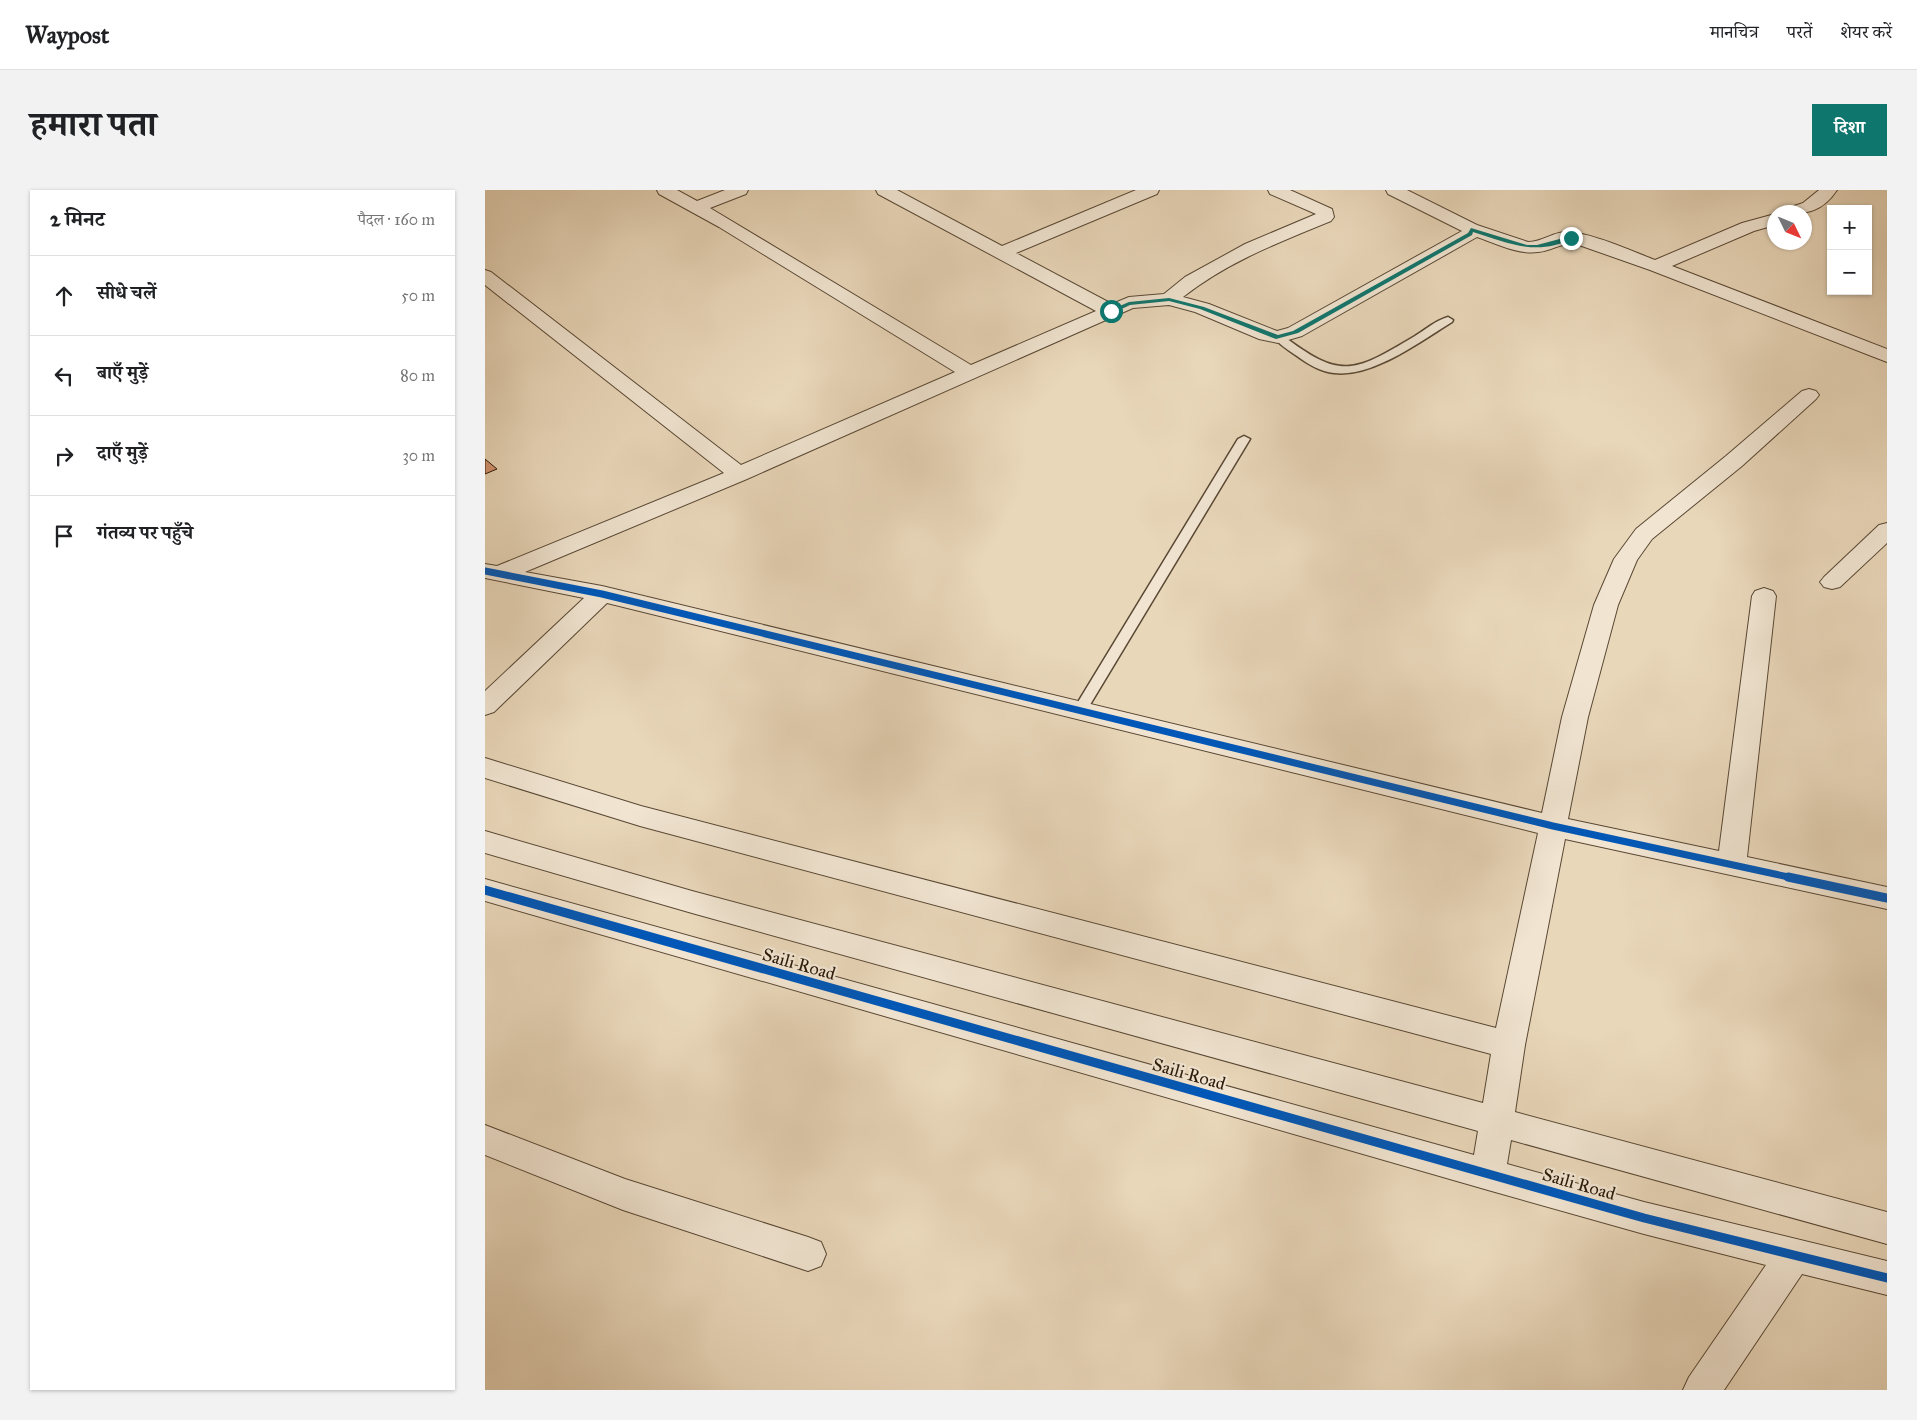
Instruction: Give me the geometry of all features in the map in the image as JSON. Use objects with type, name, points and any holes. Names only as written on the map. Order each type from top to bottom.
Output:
[{"type":"street","points":[[665,190],[971,372]]},
{"type":"street","points":[[696,207],[740,190]]},
{"type":"street","points":[[884,190],[1111,311]]},
{"type":"street","points":[[1001,253],[1148,190]]},
{"type":"street","points":[[1169,299],[1192,281],[1251,248],[1325,217],[1326,213],[1319,209],[1276,190]]},
{"type":"street","points":[[1394,190],[1471,229],[1527,247],[1538,247],[1571,238],[1656,266],[1887,356]]},
{"type":"street","points":[[1811,205],[1829,190]]},
{"type":"street","points":[[1656,266],[1748,227],[1767,221]]},
{"type":"street","points":[[492,573],[739,474],[1129,303],[1169,299],[1202,308],[1278,337],[1295,332],[1337,309],[1470,234],[1471,229]]},
{"type":"street","points":[[485,276],[739,474]]},
{"type":"street","points":[[1488,1175],[1509,1045],[1575,717],[1606,605],[1626,559],[1644,534],[1734,461],[1809,395]]},
{"type":"street","points":[[1832,582],[1887,530]]},
{"type":"street","points":[[492,573],[602,594],[1553,826],[1887,898]]},
{"type":"street","points":[[485,706],[602,594]]},
{"type":"street","points":[[1732,865],[1764,596]]},
{"type":"street","points":[[485,768],[640,816],[1509,1045]]},
{"type":"street","points":[[485,842],[721,910],[1496,1123],[1887,1228]]},
{"type":"street","name":"Saili Road","points":[[485,890],[1488,1175],[1644,1218],[1887,1278]]},
{"type":"street","points":[[485,1140],[623,1194],[808,1254]]},
{"type":"street","points":[[1702,1390],[1794,1255]]},
{"type":"lane","points":[[1278,337],[1322,366],[1345,371],[1363,366],[1388,354],[1448,320]]},
{"type":"lane","points":[[1080,710],[1244,439]]},
{"type":"building","points":[[485,459],[497,469],[485,474]]},
{"type":"cycle path","points":[[485,571],[602,594],[1553,826],[1887,898]]},
{"type":"cycle path","points":[[485,890],[1644,1218],[1887,1278]]},
{"type":"route","points":[[1111,311],[1129,303],[1169,299],[1202,308],[1267,335],[1278,337],[1295,332],[1470,234],[1471,229],[1527,247],[1538,247],[1565,237],[1571,238]]}]
